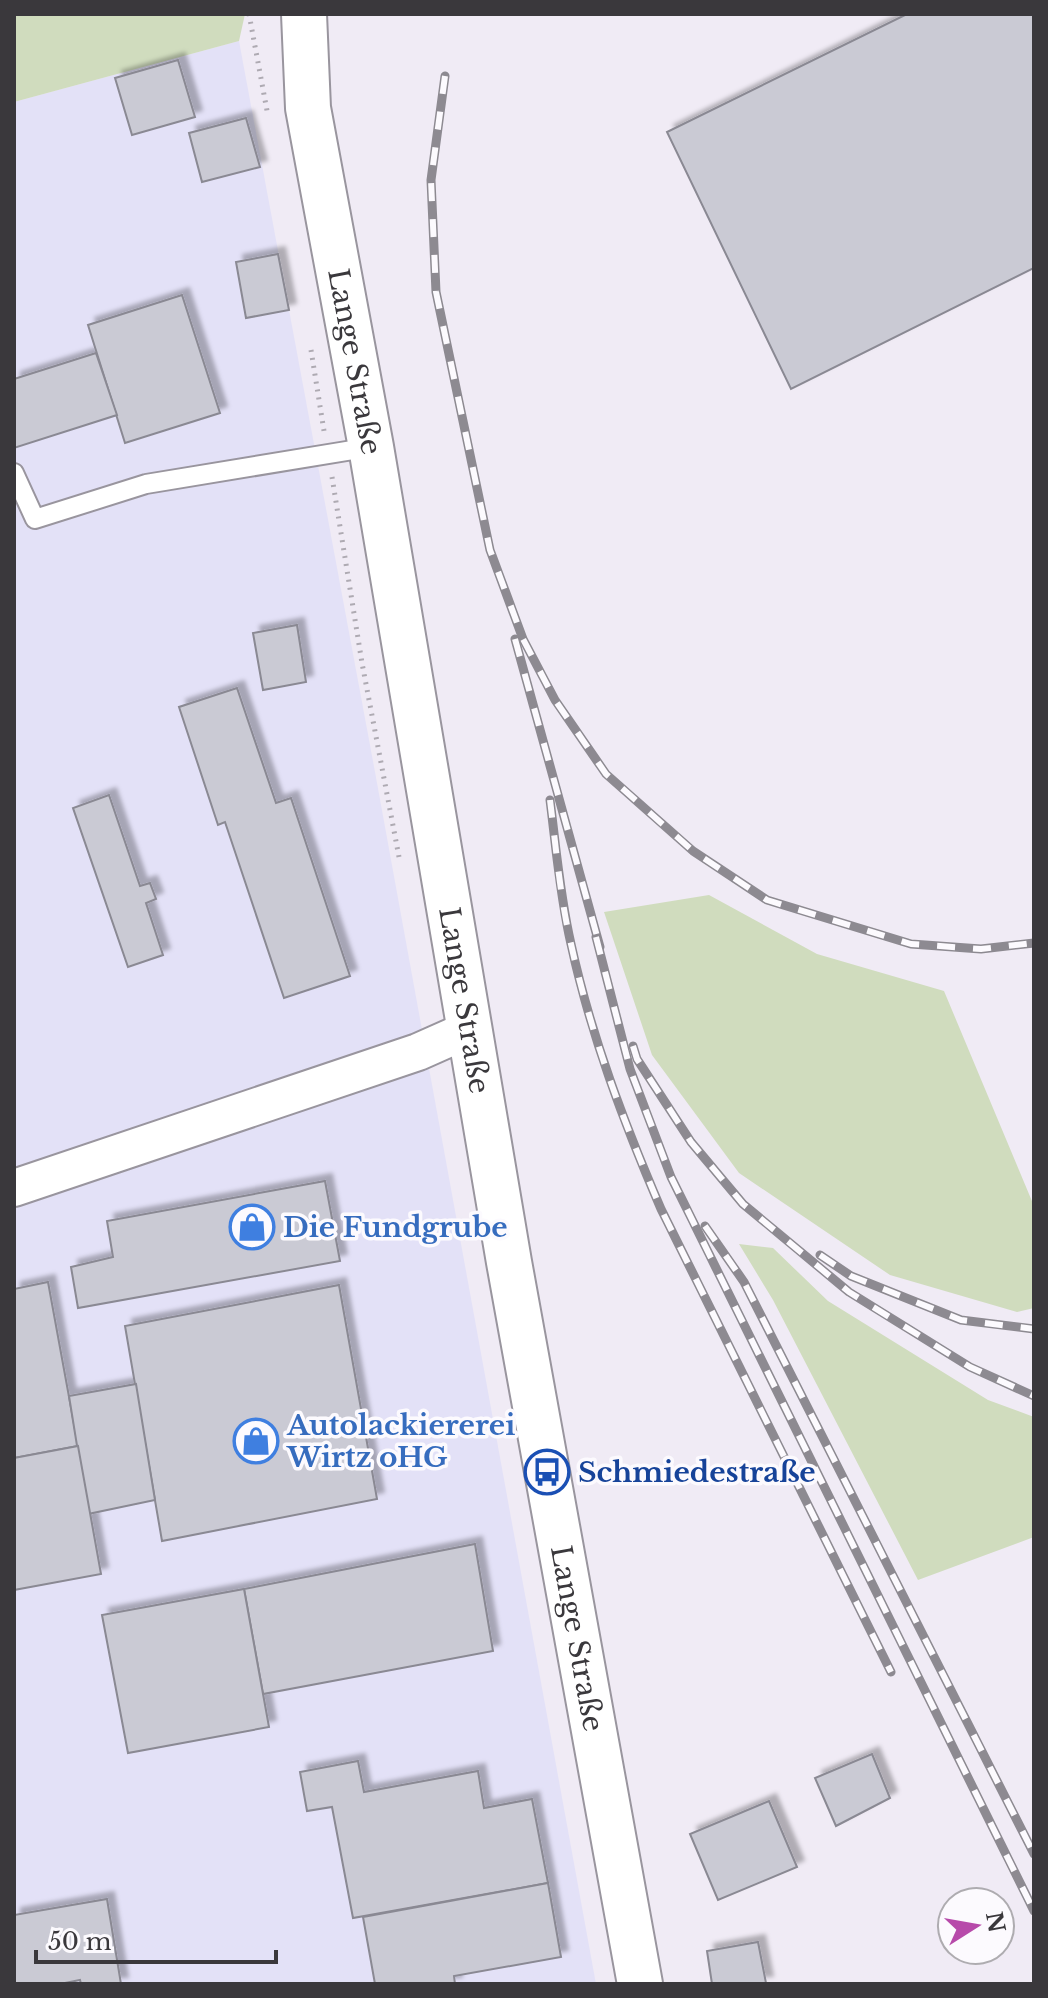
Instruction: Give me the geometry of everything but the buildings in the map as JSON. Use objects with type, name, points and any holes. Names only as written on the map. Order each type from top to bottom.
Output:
[{"type":"street","name":"Lange Straße","points":[[304,14],[303,53],[308,108],[371,447],[472,1028],[509,1262],[640,1984]]},
{"type":"street","points":[[14,1188],[418,1052],[472,1028]]},
{"type":"lane","points":[[14,473],[35,519],[146,484],[371,447]]},
{"type":"path","points":[[249,14],[268,120]]},
{"type":"path","points":[[309,335],[362,663],[400,862]]},
{"type":"shaded area","points":[[239,41],[596,1984],[14,1984],[14,102]]},
{"type":"green space","points":[[14,14],[245,14],[239,41],[14,102]]},
{"type":"green space","points":[[709,895],[817,954],[944,991],[1034,1206],[1034,1308],[1017,1312],[890,1275],[739,1173],[652,1055],[604,912]]},
{"type":"green space","points":[[739,1244],[773,1248],[828,1301],[988,1400],[1034,1417],[1034,1537],[918,1580],[773,1300]]},
{"type":"railway","points":[[445,76],[431,180],[436,292],[490,550],[523,639],[555,700],[606,774],[693,851],[767,900],[911,944],[981,949],[1034,943]]},
{"type":"railway","points":[[515,639],[600,947]]},
{"type":"railway","points":[[550,800],[564,908],[579,978],[599,1046],[634,1144],[661,1209],[891,1672]]},
{"type":"railway","points":[[596,937],[630,1069],[671,1177],[1034,1911]]},
{"type":"railway","points":[[633,1046],[637,1059],[691,1142],[743,1204],[849,1292],[970,1367],[1034,1396]]},
{"type":"railway","points":[[705,1226],[744,1282],[1034,1854]]},
{"type":"railway","points":[[820,1255],[851,1276],[961,1320],[1034,1329]]},
{"type":"place","name":"Die Fundgrube","points":[[252,1227]]},
{"type":"place","name":"Autolackiererei Wirtz oHG","points":[[256,1441]]},
{"type":"place","name":"Schmiedestraße","points":[[547,1472]]}]
